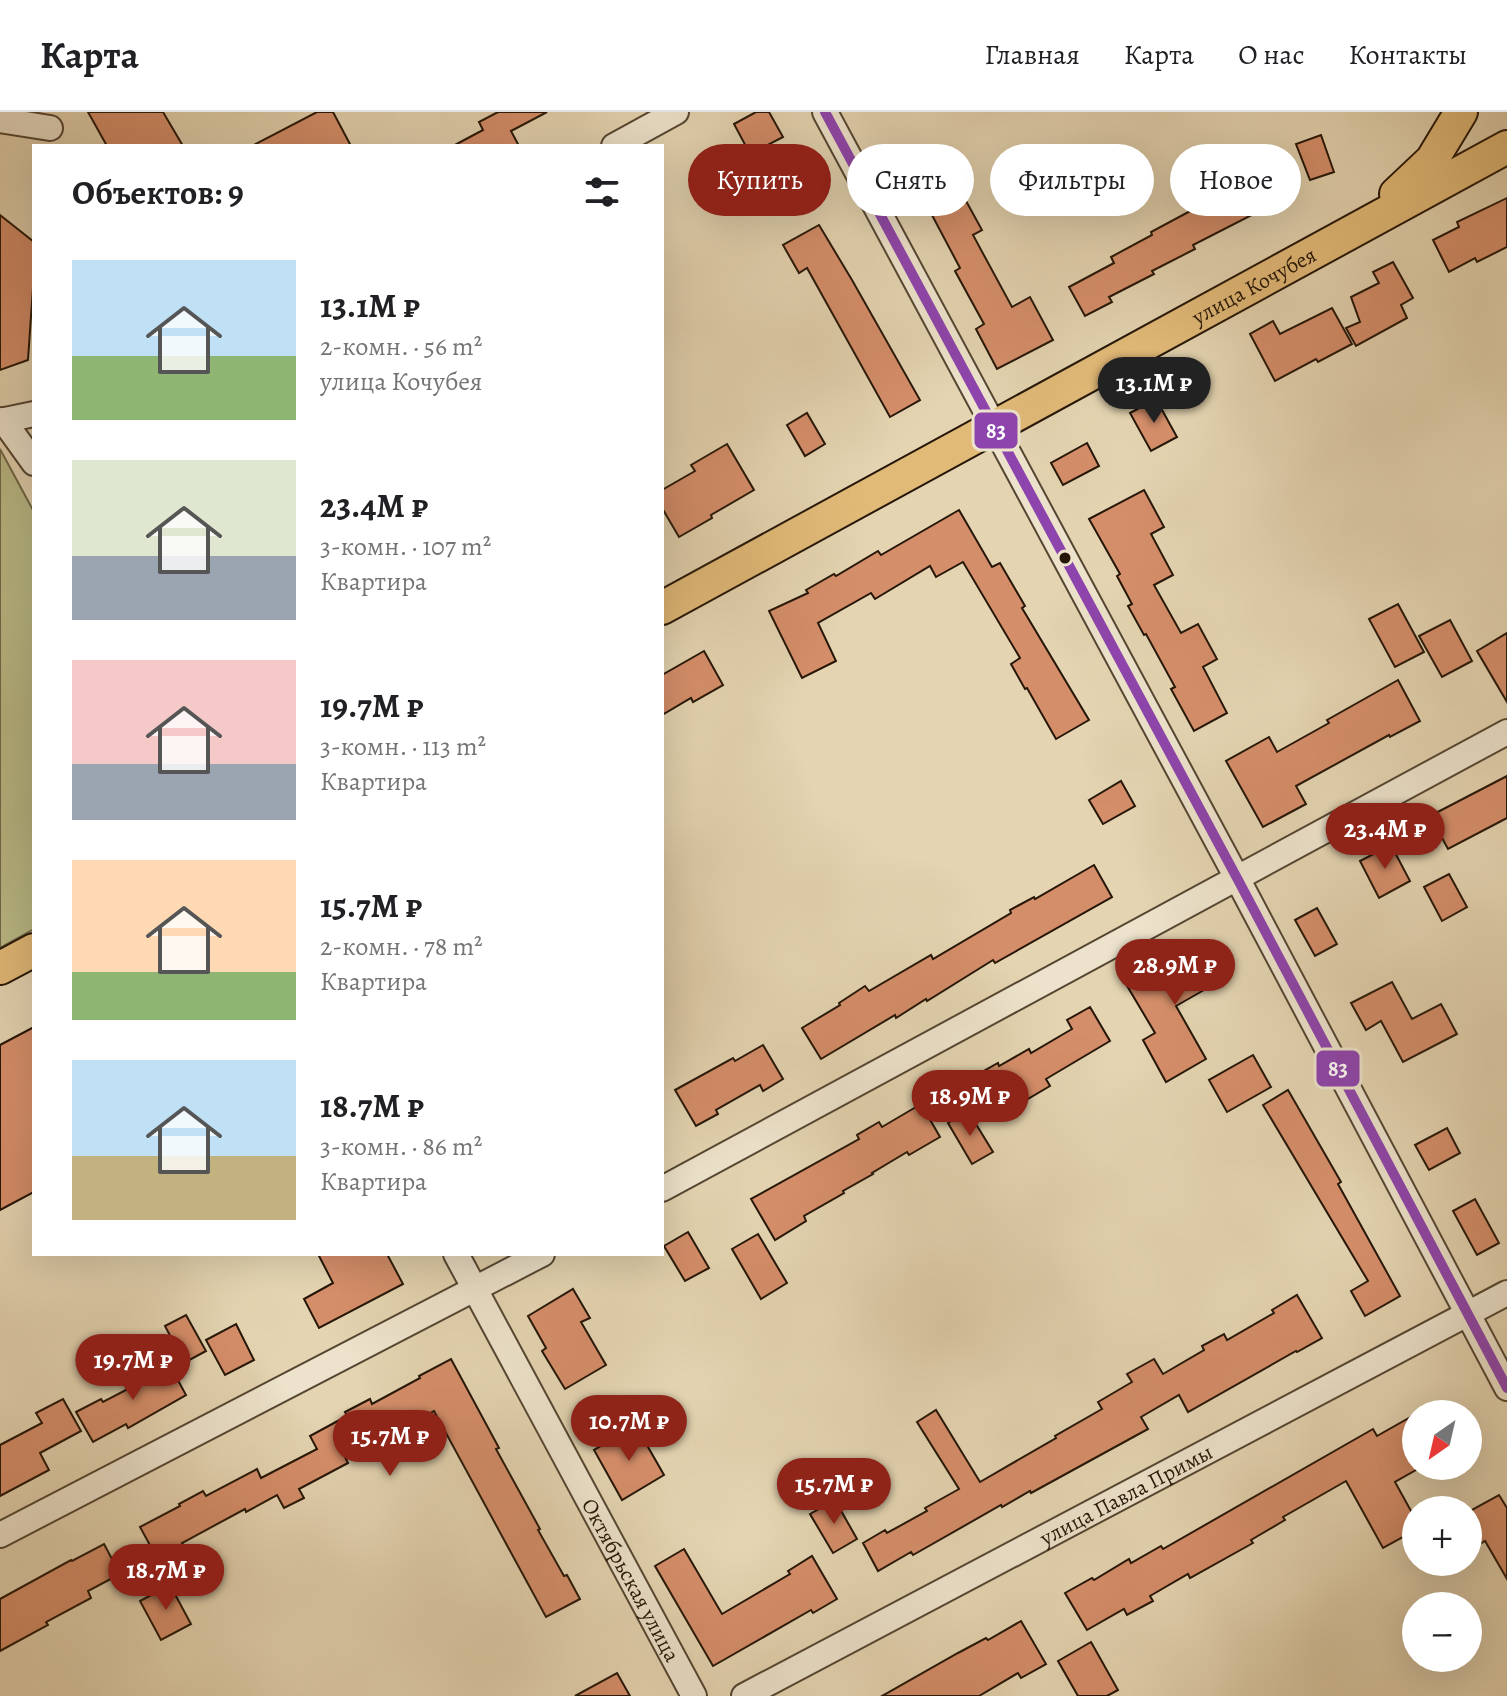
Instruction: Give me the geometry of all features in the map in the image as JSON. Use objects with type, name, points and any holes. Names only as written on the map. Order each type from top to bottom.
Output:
[{"type":"main road","points":[[1364,223],[1432,160],[1461,112]]},
{"type":"main road","name":"улица Кочубея","points":[[664,607],[1507,147]]},
{"type":"main road","points":[[0,968],[32,951]]},
{"type":"street","points":[[618,144],[676,112]]},
{"type":"street","points":[[825,112],[1507,1388]]},
{"type":"street","points":[[0,120],[51,129]]},
{"type":"street","points":[[32,414],[2,421],[32,460]]},
{"type":"street","points":[[664,1188],[1507,732]]},
{"type":"street","name":"Октябрьская улица","points":[[457,1256],[694,1696]]},
{"type":"street","points":[[0,1535],[538,1256]]},
{"type":"street","name":"улица Павла Примы","points":[[744,1696],[1507,1293]]},
{"type":"green space","points":[[0,449],[32,508],[32,930],[0,948]]},
{"type":"building","points":[[88,112],[163,112],[182,144],[106,144]]},
{"type":"building","points":[[317,112],[333,112],[350,144],[256,144]]},
{"type":"building","points":[[498,112],[547,112],[511,131],[518,144],[457,144],[483,130],[479,122]]},
{"type":"building","points":[[756,112],[769,112],[783,137],[769,144],[745,144],[734,124]]},
{"type":"building","points":[[1321,135],[1334,172],[1310,180],[1301,157],[1301,144],[1296,144]]},
{"type":"building","points":[[1507,198],[1507,247],[1477,262],[1475,258],[1449,272],[1433,240],[1459,227],[1457,222]]},
{"type":"building","points":[[0,215],[32,240],[32,302],[28,360],[0,370]]},
{"type":"building","points":[[974,215],[982,230],[973,235],[1012,307],[1030,297],[1053,340],[997,369],[976,329],[984,324],[955,271],[960,268],[932,216]]},
{"type":"building","points":[[1181,216],[1250,216],[1193,245],[1195,249],[1109,297],[1112,302],[1085,316],[1069,287],[1114,263],[1111,257],[1152,235],[1151,232]]},
{"type":"building","points":[[819,225],[920,400],[890,417],[807,268],[799,273],[783,245]]},
{"type":"building","points":[[1393,262],[1413,298],[1401,305],[1407,318],[1356,346],[1346,328],[1360,322],[1351,297],[1379,283],[1373,272]]},
{"type":"building","points":[[1332,308],[1352,344],[1275,381],[1250,334],[1273,321],[1280,334]]},
{"type":"building","points":[[1156,399],[1177,437],[1151,451],[1130,413]]},
{"type":"building","points":[[807,413],[825,444],[805,456],[787,425]]},
{"type":"building","points":[[1087,443],[1099,466],[1063,485],[1051,463]]},
{"type":"building","points":[[727,444],[754,490],[679,537],[664,511],[664,489],[695,471],[691,465]]},
{"type":"building","points":[[1144,490],[1164,527],[1151,534],[1173,575],[1154,585],[1181,633],[1198,624],[1217,659],[1203,667],[1227,713],[1194,731],[1171,689],[1175,687],[1128,606],[1132,604],[1117,576],[1120,574],[1089,519]]},
{"type":"building","points":[[959,510],[992,567],[1000,563],[1025,606],[1022,608],[1089,720],[1056,739],[1011,664],[1020,658],[963,562],[936,577],[930,566],[875,599],[871,593],[818,623],[836,661],[802,678],[769,611],[808,593],[806,590],[878,551],[881,555]]},
{"type":"building","points":[[1398,604],[1424,652],[1395,667],[1369,619]]},
{"type":"building","points":[[1450,620],[1472,661],[1442,677],[1419,636]]},
{"type":"building","points":[[1507,633],[1507,702],[1477,651]]},
{"type":"building","points":[[704,651],[723,685],[664,714],[664,674]]},
{"type":"building","points":[[1398,680],[1420,721],[1296,786],[1306,804],[1263,827],[1226,761],[1269,737],[1277,752]]},
{"type":"building","points":[[1507,776],[1507,818],[1448,849],[1430,816]]},
{"type":"building","points":[[1121,781],[1135,806],[1103,824],[1089,800]]},
{"type":"building","points":[[1391,845],[1410,881],[1379,898],[1360,861]]},
{"type":"building","points":[[1094,865],[1112,897],[995,963],[993,960],[927,1001],[896,1018],[895,1015],[821,1059],[802,1028],[865,986],[869,991],[931,955],[933,959],[1011,913],[1010,910]]},
{"type":"building","points":[[1449,874],[1467,907],[1442,921],[1424,887]]},
{"type":"building","points":[[1317,908],[1337,944],[1315,956],[1295,920]]},
{"type":"building","points":[[1203,940],[1225,978],[1176,1006],[1206,1059],[1166,1082],[1143,1040],[1155,1033],[1126,984]]},
{"type":"building","points":[[1392,982],[1412,1019],[1441,1004],[1457,1034],[1403,1062],[1381,1021],[1366,1030],[1351,1003]]},
{"type":"building","points":[[1090,1007],[1110,1041],[1046,1079],[1050,1086],[1026,1100],[1020,1089],[992,1106],[975,1076],[1029,1049],[1031,1053],[1072,1029],[1067,1020]]},
{"type":"building","points":[[32,1028],[32,1193],[0,1210],[0,1045]]},
{"type":"building","points":[[763,1045],[783,1079],[763,1091],[760,1085],[716,1110],[718,1114],[696,1126],[675,1090]]},
{"type":"building","points":[[1253,1055],[1271,1087],[1227,1112],[1209,1080]]},
{"type":"building","points":[[1288,1090],[1341,1182],[1338,1184],[1400,1296],[1365,1316],[1351,1291],[1368,1281],[1263,1105]]},
{"type":"building","points":[[921,1104],[940,1137],[909,1155],[907,1152],[843,1191],[804,1216],[806,1221],[775,1240],[751,1199],[859,1139],[857,1135],[879,1122],[882,1127]]},
{"type":"building","points":[[968,1111],[993,1152],[972,1164],[948,1123]]},
{"type":"building","points":[[1447,1128],[1460,1153],[1429,1170],[1415,1145]]},
{"type":"building","points":[[1475,1199],[1499,1243],[1477,1255],[1453,1211]]},
{"type":"building","points":[[688,1232],[709,1268],[685,1281],[664,1246]]},
{"type":"building","points":[[758,1234],[787,1283],[761,1299],[732,1249]]},
{"type":"building","points":[[319,1256],[388,1256],[403,1284],[319,1328],[304,1299],[333,1283]]},
{"type":"building","points":[[573,1289],[590,1318],[581,1322],[606,1365],[565,1389],[542,1351],[546,1348],[528,1316]]},
{"type":"building","points":[[1297,1295],[1322,1338],[1188,1412],[1179,1395],[1141,1417],[1148,1429],[878,1571],[863,1543],[927,1511],[925,1508],[959,1489],[917,1422],[936,1410],[980,1482],[1102,1409],[1098,1402],[1132,1382],[1127,1374],[1154,1359],[1163,1374],[1204,1350],[1202,1346],[1224,1334],[1227,1340],[1274,1313],[1272,1310]]},
{"type":"building","points":[[186,1315],[206,1351],[184,1363],[165,1326]]},
{"type":"building","points":[[236,1324],[254,1360],[225,1375],[206,1340]]},
{"type":"building","points":[[166,1358],[186,1395],[128,1428],[126,1424],[93,1442],[76,1412],[147,1379],[142,1371]]},
{"type":"building","points":[[451,1359],[499,1448],[496,1449],[538,1530],[580,1599],[546,1617],[434,1411],[344,1455],[348,1463],[299,1489],[304,1498],[284,1508],[277,1495],[182,1543],[184,1546],[158,1560],[140,1527],[203,1491],[206,1496],[257,1469],[261,1478],[317,1449],[310,1436],[347,1416],[345,1412],[370,1399],[372,1404]]},
{"type":"building","points":[[63,1399],[81,1431],[40,1453],[49,1470],[0,1496],[0,1445],[42,1423],[36,1413]]},
{"type":"building","points":[[1402,1422],[1402,1478],[1395,1482],[1403,1496],[1402,1538],[1383,1548],[1346,1481],[1283,1517],[1285,1520],[1251,1540],[1253,1543],[1190,1578],[1188,1574],[1150,1596],[1153,1601],[1127,1615],[1124,1609],[1087,1630],[1065,1593],[1129,1559],[1131,1563],[1161,1546],[1163,1549],[1373,1429],[1377,1436]]},
{"type":"building","points":[[636,1426],[664,1475],[622,1500],[594,1450]]},
{"type":"building","points":[[1499,1495],[1507,1508],[1507,1579],[1485,1541],[1482,1543],[1482,1504]]},
{"type":"building","points":[[835,1500],[857,1539],[833,1553],[810,1514]]},
{"type":"building","points":[[104,1544],[120,1574],[88,1591],[91,1598],[0,1651],[0,1599]]},
{"type":"building","points":[[684,1549],[722,1614],[790,1574],[788,1571],[812,1556],[837,1599],[813,1613],[811,1610],[713,1666],[655,1566]]},
{"type":"building","points":[[170,1585],[191,1624],[161,1640],[140,1601]]},
{"type":"building","points":[[1021,1621],[1046,1664],[1021,1678],[1018,1673],[979,1696],[882,1696],[958,1653]]},
{"type":"building","points":[[1091,1642],[1118,1690],[1107,1696],[1078,1696],[1058,1661]]},
{"type":"building","points":[[617,1673],[630,1696],[575,1696]]},
{"type":"transit line","name":"83","points":[[825,112],[1507,1388]]}]
